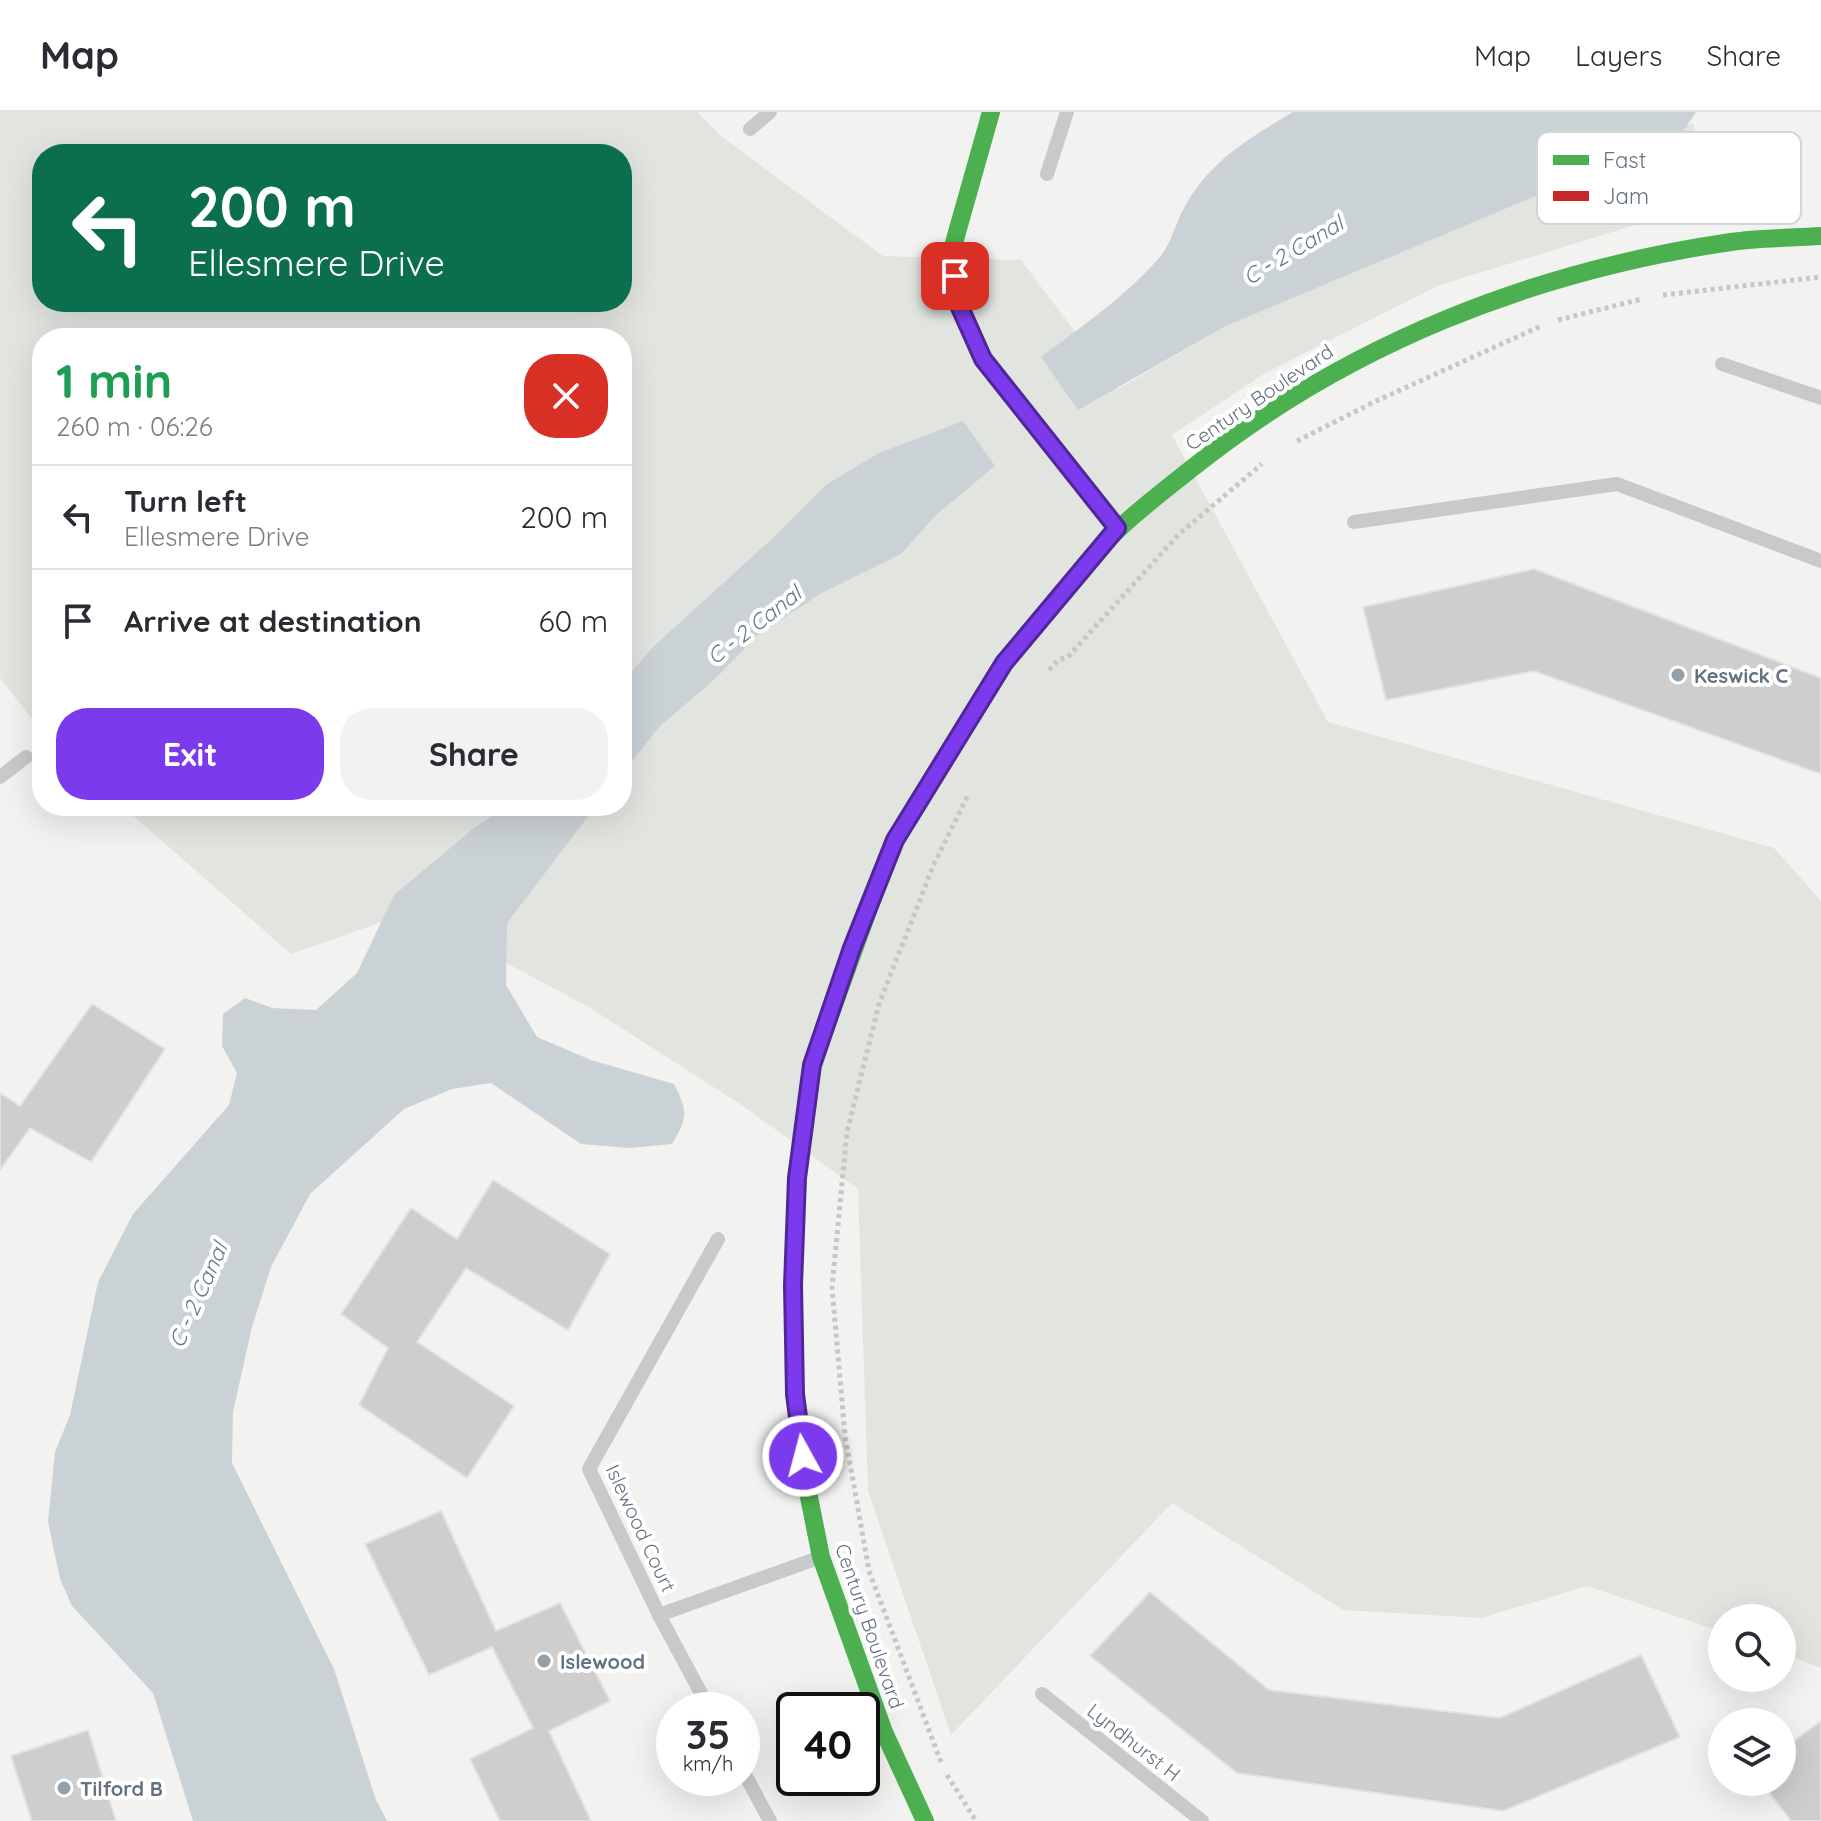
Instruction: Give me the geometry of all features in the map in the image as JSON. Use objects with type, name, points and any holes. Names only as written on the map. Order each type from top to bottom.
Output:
[{"type":"street","points":[[991,112],[952,250],[958,303],[983,359],[1117,528]]},
{"type":"street","name":"Century Boulevard","points":[[925,1821],[884,1732],[821,1557],[807,1487],[795,1394],[793,1285],[797,1178],[812,1065],[852,948],[895,840],[1004,663],[1117,528],[1227,440],[1338,368],[1453,315],[1567,276],[1632,261],[1732,242],[1821,236]]},
{"type":"lane","points":[[750,129],[770,112]]},
{"type":"lane","points":[[1047,174],[1067,112]]},
{"type":"lane","points":[[1722,364],[1821,398]]},
{"type":"lane","points":[[1354,522],[1617,484],[1821,561]]},
{"type":"lane","points":[[0,777],[26,757]]},
{"type":"lane","name":"Islewood Court","points":[[700,1692],[659,1615],[589,1469],[718,1239]]},
{"type":"lane","points":[[659,1615],[821,1557]]},
{"type":"lane","name":"Lyndhurst H","points":[[1042,1694],[1202,1821]]},
{"type":"lane","points":[[757,1796],[770,1821]]},
{"type":"path","points":[[1290,444],[1374,402],[1549,323],[1652,296],[1821,277]]},
{"type":"path","points":[[1040,680],[1058,660],[1068,657],[1178,535],[1265,461]]},
{"type":"path","points":[[971,790],[934,864],[879,1004],[847,1132],[832,1287],[845,1435],[869,1571],[945,1773],[976,1821]]},
{"type":"shaded area","points":[[0,112],[697,112],[721,136],[883,256],[1021,260],[1118,389],[1226,326],[1537,193],[1537,224],[1639,224],[1440,285],[1267,372],[1172,435],[1328,722],[1774,848],[1821,901],[1821,1668],[1796,1658],[1796,1604],[1708,1604],[1708,1627],[1587,1586],[1482,1618],[1343,1610],[1172,1503],[951,1735],[868,1491],[858,1189],[743,1106],[587,1006],[410,912],[291,954],[133,816],[632,816],[632,328],[32,328],[32,719],[0,678]]},
{"type":"shaded area","points":[[1693,123],[1696,132],[1673,132]]},
{"type":"water","name":"C - 2 Canal","points":[[1293,112],[1696,112],[1683,132],[1537,132],[1537,195],[1226,326],[1078,410],[1041,357],[1118,298],[1146,272],[1167,247],[1194,191],[1218,164],[1245,142]]},
{"type":"water","name":"C - 2 Canal","points":[[963,421],[995,466],[936,515],[901,554],[820,594],[758,635],[716,678],[660,726],[632,761],[632,671],[653,647],[774,537],[827,484],[879,453]]},
{"type":"water","name":"C - 2 Canal","points":[[492,816],[588,816],[507,923],[506,985],[537,1037],[591,1060],[674,1084],[684,1108],[683,1121],[672,1144],[630,1148],[581,1144],[491,1083],[452,1089],[404,1109],[310,1194],[271,1267],[252,1327],[233,1412],[232,1463],[334,1669],[376,1800],[387,1821],[193,1821],[153,1693],[72,1606],[60,1579],[48,1522],[55,1452],[70,1415],[98,1282],[133,1214],[229,1105],[237,1073],[222,1046],[223,1014],[245,998],[272,1008],[316,1010],[357,973],[394,895]]},
{"type":"building","name":"Keswick C","points":[[1534,569],[1821,678],[1821,774],[1534,671],[1386,700],[1363,607]]},
{"type":"building","points":[[92,1004],[165,1049],[91,1162],[30,1128],[0,1170],[0,1093],[20,1106]]},
{"type":"building","points":[[493,1180],[610,1254],[568,1330],[466,1268],[417,1342],[514,1406],[467,1478],[359,1405],[388,1348],[341,1314],[411,1208],[457,1239]]},
{"type":"building","name":"Islewood","points":[[441,1511],[496,1631],[560,1603],[610,1701],[549,1731],[591,1821],[500,1821],[470,1759],[533,1728],[492,1647],[429,1675],[365,1544]]},
{"type":"building","points":[[1150,1592],[1269,1690],[1500,1718],[1641,1655],[1680,1737],[1503,1811],[1237,1773],[1090,1656]]},
{"type":"building","points":[[1821,1721],[1821,1821],[1791,1821],[1772,1796],[1796,1796],[1796,1740]]},
{"type":"building","name":"Tilford B","points":[[88,1730],[116,1821],[32,1821],[11,1756]]},
{"type":"traffic: fast","points":[[991,112],[952,250],[958,303],[983,359],[1117,528]]},
{"type":"traffic: fast","points":[[1092,557],[1139,511],[1251,425],[1313,385],[1378,350],[1445,320],[1585,272],[1657,255],[1742,241],[1821,236]]},
{"type":"traffic: fast","points":[[881,875],[812,1065],[797,1178],[793,1285],[795,1394],[807,1487],[821,1557],[884,1732],[925,1821]]},
{"type":"traffic: jam","points":[[881,875],[895,840],[1004,663],[1092,557]]},
{"type":"place","name":"Keswick C","points":[[1678,675]]},
{"type":"place","name":"Islewood","points":[[544,1661]]},
{"type":"place","name":"Tilford B","points":[[64,1788]]},
{"type":"route","points":[[803,1456],[795,1394],[793,1285],[797,1178],[812,1065],[852,948],[895,840],[1004,663],[1117,528],[983,359],[958,303],[955,276]]}]
